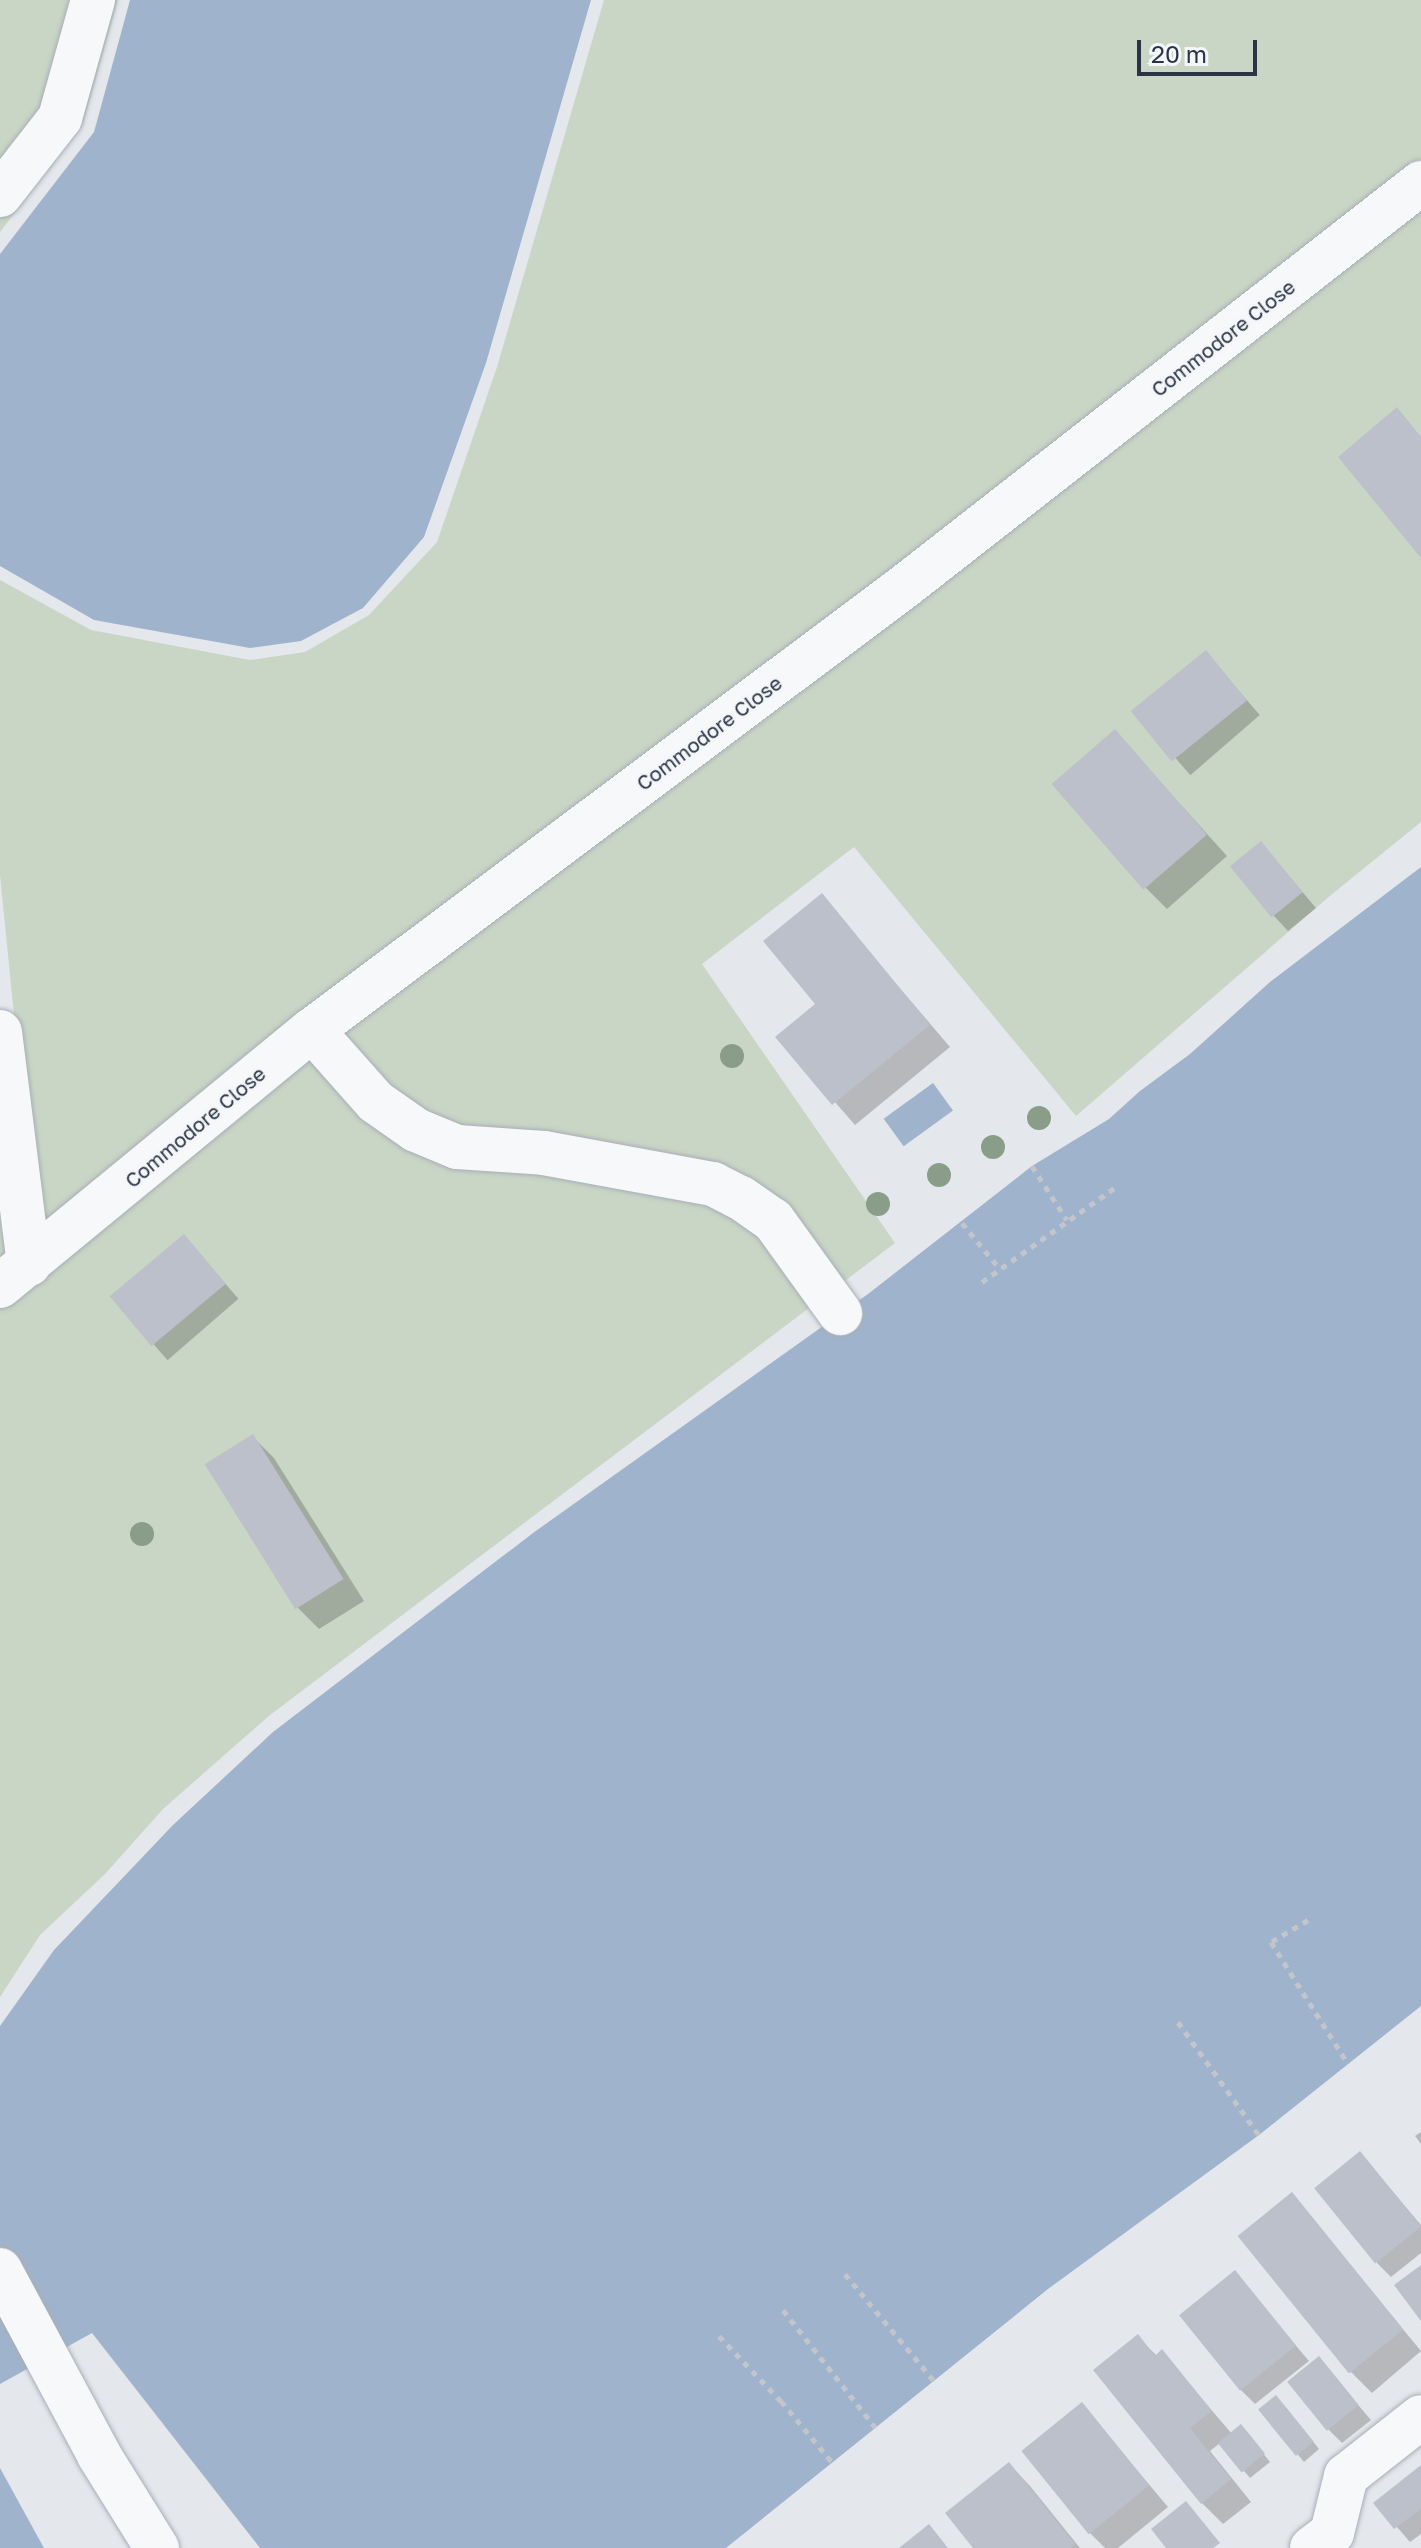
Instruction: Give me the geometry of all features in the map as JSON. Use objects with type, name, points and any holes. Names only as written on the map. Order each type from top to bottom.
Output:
[{"type":"street","points":[[0,195],[60,118],[93,0]]},
{"type":"street","name":"Commodore Close","points":[[14,1275],[312,1030],[905,586],[1421,183]]},
{"type":"street","points":[[312,1030],[376,1102],[416,1130],[457,1147],[544,1153],[713,1184],[741,1198],[773,1220],[840,1313]]},
{"type":"street","points":[[0,1032],[14,1275]]},
{"type":"street","points":[[0,2270],[99,2455],[157,2548]]},
{"type":"street","points":[[1312,2548],[1332,2533],[1346,2476],[1414,2437]]},
{"type":"path","points":[[1032,1166],[1067,1220]]},
{"type":"path","points":[[982,1282],[1117,1186]]},
{"type":"path","points":[[962,1223],[1000,1269]]},
{"type":"path","points":[[1308,1920],[1271,1942],[1348,2064]]},
{"type":"path","points":[[1178,2022],[1259,2135]]},
{"type":"path","points":[[845,2274],[934,2381]]},
{"type":"path","points":[[783,2310],[875,2427]]},
{"type":"path","points":[[719,2336],[781,2401],[832,2462]]},
{"type":"green space","points":[[0,0],[118,0],[83,124],[0,232]]},
{"type":"green space","points":[[604,0],[1421,0],[1421,822],[1331,895],[1076,1116],[854,847],[702,964],[895,1243],[270,1715],[163,1809],[105,1874],[40,1935],[0,1997],[0,1141],[32,1194],[0,875],[0,580],[91,630],[250,660],[305,652],[369,615],[437,542],[497,367]]},
{"type":"water","points":[[130,0],[591,0],[486,363],[424,537],[363,608],[301,641],[250,648],[94,620],[0,566],[0,254],[94,132]]},
{"type":"water","points":[[1421,867],[1421,2006],[1259,2135],[1048,2289],[726,2548],[260,2548],[92,2333],[0,2384],[0,2026],[54,1950],[173,1825],[273,1732],[533,1533],[868,1294],[1032,1166],[1109,1119],[1140,1091],[1190,1054],[1270,982]]},
{"type":"water","points":[[933,1083],[953,1111],[904,1146],[884,1119]]},
{"type":"water","points":[[0,2468],[44,2548],[0,2548]]},
{"type":"building","points":[[1397,407],[1421,437],[1421,558],[1338,457]]},
{"type":"building","points":[[1206,650],[1247,701],[1172,762],[1131,711]]},
{"type":"building","points":[[1115,729],[1207,835],[1143,890],[1052,784]]},
{"type":"building","points":[[1261,841],[1303,892],[1271,917],[1230,866]]},
{"type":"building","points":[[822,893],[930,1025],[832,1105],[775,1037],[815,1004],[763,941]]},
{"type":"building","points":[[184,1234],[226,1284],[151,1346],[110,1296]]},
{"type":"building","points":[[253,1434],[344,1579],[295,1609],[205,1464]]},
{"type":"building","points":[[1360,2151],[1421,2226],[1375,2264],[1314,2188]]},
{"type":"building","points":[[1292,2192],[1403,2330],[1349,2374],[1238,2236]]},
{"type":"building","points":[[1421,2265],[1421,2321],[1394,2285]]},
{"type":"building","points":[[1235,2270],[1296,2345],[1240,2391],[1179,2315]]},
{"type":"building","points":[[1138,2334],[1155,2356],[1162,2349],[1212,2411],[1190,2428],[1231,2479],[1201,2504],[1093,2370]]},
{"type":"building","points":[[1319,2356],[1359,2405],[1327,2431],[1287,2382]]},
{"type":"building","points":[[1276,2395],[1314,2442],[1296,2456],[1258,2409]]},
{"type":"building","points":[[1082,2402],[1149,2485],[1089,2534],[1021,2451]]},
{"type":"building","points":[[1241,2424],[1265,2454],[1242,2472],[1218,2443]]},
{"type":"building","points":[[1009,2462],[1075,2544],[1071,2548],[973,2548],[945,2513]]},
{"type":"building","points":[[1421,2465],[1421,2509],[1394,2529],[1373,2503]]},
{"type":"building","points":[[1186,2501],[1220,2543],[1213,2548],[1166,2548],[1151,2529]]},
{"type":"building","points":[[929,2524],[948,2548],[899,2548]]}]
